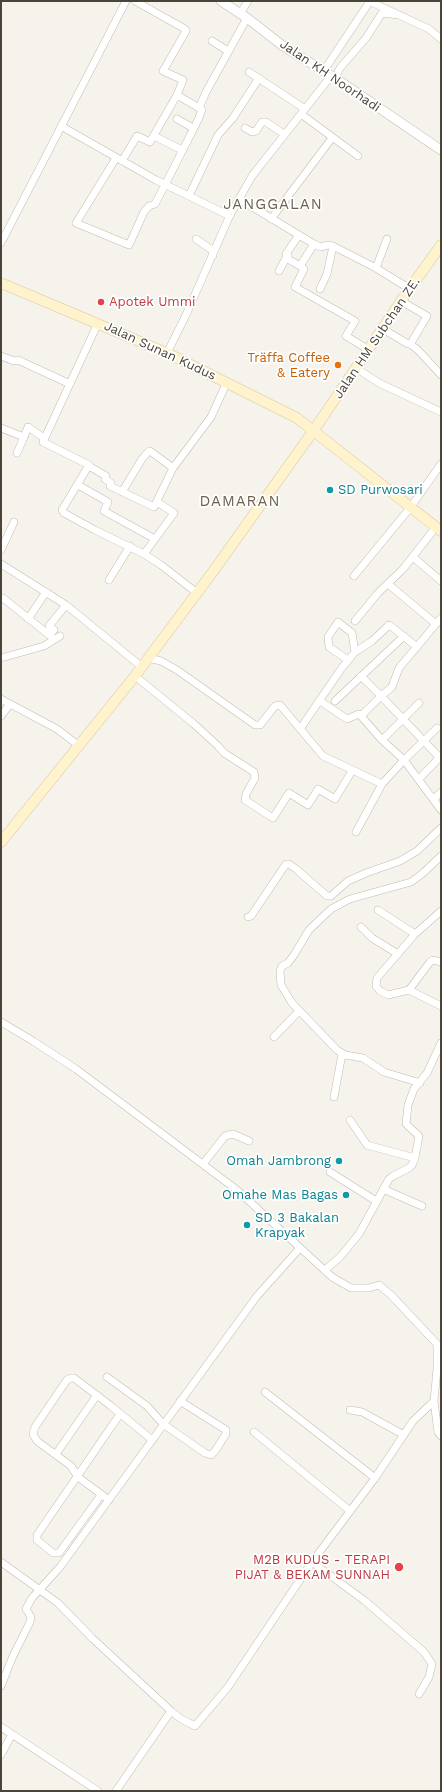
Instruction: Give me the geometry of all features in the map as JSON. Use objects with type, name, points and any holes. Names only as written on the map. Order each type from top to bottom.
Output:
[{"type":"main road","name":"Jalan HM Subchan ZE.","points":[[1,842],[4,831],[135,676],[197,593],[314,430],[401,301],[441,245]]},
{"type":"main road","name":"Jalan Sunan Kudus","points":[[1,283],[167,353],[286,412],[314,430],[438,529]]},
{"type":"street","points":[[1,243],[126,1]]},
{"type":"street","points":[[135,1],[186,29],[163,72],[183,80],[177,95],[150,142],[136,136],[76,223],[129,245],[144,212],[149,206],[154,204],[165,185],[202,110],[177,95]]},
{"type":"street","name":"Jalan KH Noorhadi","points":[[221,1],[244,16],[283,46],[330,75],[441,150]]},
{"type":"street","points":[[199,108],[228,51],[244,16],[248,1]]},
{"type":"street","points":[[167,353],[186,315],[230,216],[252,176],[303,112],[330,75],[369,1],[429,29],[441,39]]},
{"type":"street","points":[[330,75],[340,68],[366,38],[382,13],[399,15]]},
{"type":"street","points":[[212,41],[228,51]]},
{"type":"street","points":[[249,72],[303,112],[332,138],[358,156]]},
{"type":"street","points":[[189,196],[218,135],[233,118],[259,78]]},
{"type":"street","points":[[177,119],[192,128]]},
{"type":"street","points":[[245,128],[252,132],[256,131],[262,122],[266,122],[284,134]]},
{"type":"street","points":[[61,126],[165,185],[230,216]]},
{"type":"street","points":[[154,136],[182,150]]},
{"type":"street","points":[[272,219],[332,138]]},
{"type":"street","points":[[239,199],[314,244],[320,247],[328,245],[333,246],[376,268],[410,288]]},
{"type":"street","points":[[279,271],[288,256],[286,254],[299,235]]},
{"type":"street","points":[[196,239],[212,250],[213,254]]},
{"type":"street","points":[[376,268],[387,239]]},
{"type":"street","points":[[300,266],[314,244]]},
{"type":"street","points":[[320,289],[327,274],[333,246]]},
{"type":"street","points":[[286,258],[304,268],[294,291],[355,321],[346,336],[369,350]]},
{"type":"street","points":[[401,301],[427,316],[410,344]]},
{"type":"street","points":[[98,323],[43,443],[106,476],[105,479],[111,483],[110,486],[154,507],[173,468],[211,417],[226,382]]},
{"type":"street","points":[[383,329],[415,347],[441,375]]},
{"type":"street","points":[[1,356],[14,361],[18,360],[70,384]]},
{"type":"street","points":[[356,368],[379,383],[441,412]]},
{"type":"street","points":[[17,453],[28,427],[44,438]]},
{"type":"street","points":[[1,428],[24,437]]},
{"type":"street","points":[[122,492],[142,459],[150,451],[173,468]]},
{"type":"street","points":[[354,576],[410,508],[441,464]]},
{"type":"street","points":[[89,466],[62,509],[63,512],[95,530],[144,554],[161,565],[197,593]]},
{"type":"street","points":[[78,485],[108,502],[104,510],[155,539]]},
{"type":"street","points":[[144,554],[174,513],[157,502]]},
{"type":"street","points":[[1,550],[14,522]]},
{"type":"street","points":[[355,621],[438,529]]},
{"type":"street","points":[[110,580],[130,546]]},
{"type":"street","points":[[413,557],[441,581]]},
{"type":"street","points":[[1,564],[66,605],[145,663],[161,661],[177,670],[255,725],[260,725],[278,704],[291,717],[300,730],[323,756],[382,784]]},
{"type":"street","points":[[388,584],[436,624]]},
{"type":"street","points":[[28,619],[46,592]]},
{"type":"street","points":[[3,598],[28,619],[54,637]]},
{"type":"street","points":[[1,658],[44,646],[54,637],[54,630],[49,626],[66,605]]},
{"type":"street","points":[[361,716],[392,687],[399,668],[441,618]]},
{"type":"street","points":[[348,660],[329,647],[328,637],[338,622],[352,634],[355,652]]},
{"type":"street","points":[[300,730],[348,660],[355,652],[372,641],[389,625],[417,647]]},
{"type":"street","points":[[334,701],[404,636]]},
{"type":"street","points":[[135,676],[194,724],[218,746],[224,754],[254,772],[255,778],[246,794],[245,800],[272,818],[289,793],[308,805],[318,789],[335,799],[352,770]]},
{"type":"street","points":[[361,676],[440,758],[419,779]]},
{"type":"street","points":[[1,699],[57,730],[78,745]]},
{"type":"street","points":[[320,701],[347,719],[359,714],[382,740],[404,760],[441,810]]},
{"type":"street","points":[[382,740],[419,703]]},
{"type":"street","points":[[1,716],[10,704]]},
{"type":"street","points":[[356,832],[382,784],[437,728]]},
{"type":"street","points":[[434,799],[441,792]]},
{"type":"street","points":[[248,917],[251,916],[286,864],[296,870],[327,896],[331,896],[348,881],[366,872],[400,861],[417,851],[441,828]]},
{"type":"street","points":[[420,1083],[384,1072],[363,1058],[342,1054],[299,1011],[281,985],[280,971],[282,966],[288,963],[294,955],[315,924],[331,909],[350,899],[411,882],[441,856]]},
{"type":"street","points":[[378,910],[416,934]]},
{"type":"street","points":[[441,911],[416,934],[377,978],[376,986],[380,991],[388,995],[409,990],[430,962],[433,960],[441,962]]},
{"type":"street","points":[[361,927],[372,938],[398,954]]},
{"type":"street","points":[[409,990],[441,1006]]},
{"type":"street","points":[[274,1037],[299,1011]]},
{"type":"street","points":[[1,1022],[32,1040],[76,1069],[203,1164],[254,1205],[332,1277],[351,1288],[361,1289],[380,1285],[437,1344],[437,1368],[434,1401],[438,1432],[441,1436]]},
{"type":"street","points":[[325,1270],[340,1257],[359,1234],[383,1189],[393,1176],[409,1168],[415,1158],[419,1136],[406,1124],[405,1120],[411,1096],[427,1073],[441,1043]]},
{"type":"street","points":[[334,1097],[342,1054]]},
{"type":"street","points":[[350,1120],[367,1145],[415,1158]]},
{"type":"street","points":[[203,1164],[225,1136],[233,1134],[249,1141]]},
{"type":"street","points":[[330,1172],[376,1201]]},
{"type":"street","points":[[383,1189],[422,1206]]},
{"type":"street","points":[[1,1686],[13,1656],[30,1622],[31,1617],[27,1611],[28,1605],[39,1588],[60,1567],[151,1439],[257,1296],[300,1248]]},
{"type":"street","points":[[106,1377],[147,1406],[163,1424],[205,1453],[211,1455],[226,1434],[226,1430],[180,1401]]},
{"type":"street","points":[[109,1500],[78,1477],[71,1466],[37,1441],[33,1434],[35,1427],[47,1408],[71,1378],[74,1378],[151,1439]]},
{"type":"street","points":[[265,1392],[375,1478]]},
{"type":"street","points":[[56,1454],[97,1395]]},
{"type":"street","points":[[1,1562],[58,1603],[92,1638],[171,1711],[187,1723],[197,1726],[228,1688],[312,1562],[375,1478],[417,1416],[434,1401]]},
{"type":"street","points":[[350,1410],[362,1412],[404,1435]]},
{"type":"street","points":[[101,1494],[61,1552],[53,1553],[36,1540],[36,1537],[120,1414]]},
{"type":"street","points":[[254,1432],[350,1511]]},
{"type":"street","points":[[312,1562],[364,1601],[424,1652],[432,1664],[429,1677],[419,1694]]},
{"type":"street","points":[[116,1791],[171,1711]]},
{"type":"street","points":[[1,1727],[98,1791]]},
{"type":"street","points":[[1,1755],[12,1734]]},
{"type":"place","name":"Apotek Ummi","points":[[101,302]]},
{"type":"place","name":"Träffa Coffee & Eatery","points":[[338,365]]},
{"type":"place","name":"SD Purwosari","points":[[330,490]]},
{"type":"place","name":"Omah Jambrong","points":[[339,1161]]},
{"type":"place","name":"Omahe Mas Bagas","points":[[346,1195]]},
{"type":"place","name":"SD 3 Bakalan Krapyak","points":[[247,1225]]},
{"type":"place","name":"M2B KUDUS - TERAPI PIJAT & BEKAM SUNNAH","points":[[399,1567]]},
{"type":"district","name":"JANGGALAN","points":[[273,205]]},
{"type":"district","name":"DAMARAN","points":[[240,502]]}]
